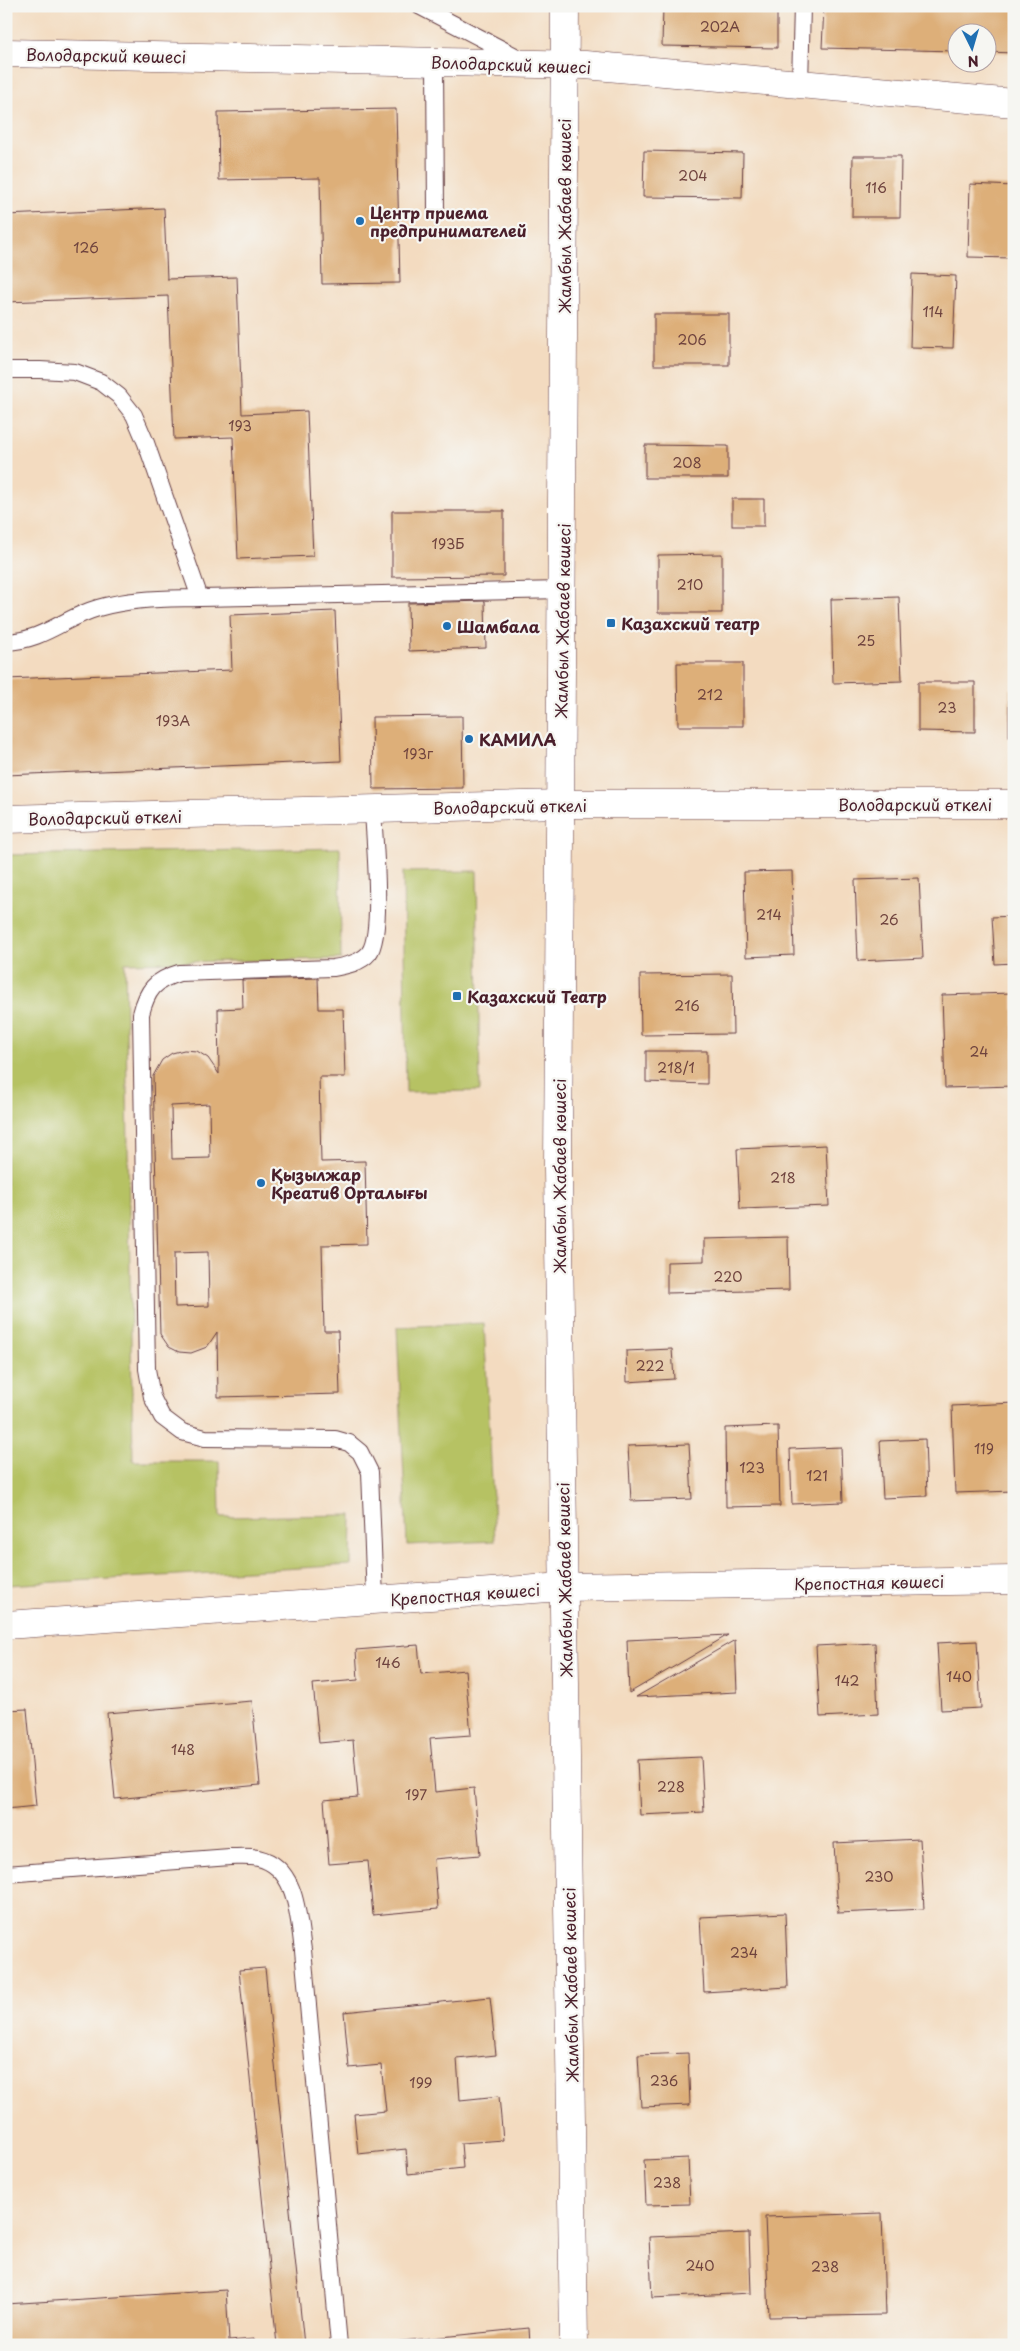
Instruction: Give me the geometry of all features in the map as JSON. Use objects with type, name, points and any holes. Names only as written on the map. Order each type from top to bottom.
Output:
[{"type":"street","name":"Жамбыл Жабаев көшесі","points":[[566,6],[558,1168],[574,2345]]},
{"type":"street","name":"Володарский көшесі","points":[[6,53],[565,64],[1014,103]]},
{"type":"street","name":"Володарский өткелі","points":[[6,819],[560,804],[1014,804]]},
{"type":"street","name":"Крепостная көшесі","points":[[6,1625],[564,1587],[1014,1580]]},
{"type":"lane","points":[[419,6],[530,63]]},
{"type":"lane","points":[[800,84],[802,6]]},
{"type":"lane","points":[[435,61],[436,212]]},
{"type":"lane","points":[[6,370],[74,372],[101,382],[119,396],[134,415],[146,443],[200,598]]},
{"type":"lane","points":[[6,642],[24,641],[46,634],[75,617],[96,608],[127,600],[563,590]]},
{"type":"lane","points":[[373,810],[377,918],[376,938],[368,954],[351,964],[334,968],[179,973],[163,978],[151,988],[144,1001],[141,1014],[147,1369],[152,1398],[162,1417],[182,1432],[204,1438],[335,1439],[349,1443],[360,1452],[370,1472],[375,1599]]},
{"type":"lane","points":[[6,1874],[230,1857],[257,1858],[269,1862],[286,1878],[292,1888],[303,1950],[338,2345]]},
{"type":"green space","points":[[340,848],[341,959],[125,963],[133,1461],[219,1461],[220,1517],[352,1515],[351,1565],[6,1585],[6,855]]},
{"type":"green space","points":[[477,871],[480,1091],[406,1092],[403,872]]},
{"type":"green space","points":[[484,1323],[495,1541],[407,1545],[397,1327]]},
{"type":"building","points":[[663,6],[777,6],[777,48],[662,46]]},
{"type":"building","points":[[824,6],[1014,6],[1014,53],[998,52],[998,22],[948,22],[948,51],[822,48]]},
{"type":"building","name":"Центр приема предпринимателей","points":[[396,109],[400,283],[322,284],[320,178],[219,180],[218,112]]},
{"type":"building","points":[[644,151],[743,153],[742,198],[643,197]]},
{"type":"building","points":[[853,156],[901,156],[900,217],[852,217]]},
{"type":"building","points":[[970,184],[1014,186],[1012,258],[968,257]]},
{"type":"building","points":[[164,208],[167,279],[237,277],[242,414],[307,411],[313,556],[238,559],[233,437],[174,439],[168,296],[6,302],[6,215]]},
{"type":"building","points":[[912,274],[956,276],[953,348],[910,347]]},
{"type":"building","points":[[654,314],[729,314],[729,365],[654,365]]},
{"type":"building","points":[[645,445],[728,446],[728,478],[645,478]]},
{"type":"building","points":[[732,499],[764,499],[764,526],[732,526]]},
{"type":"building","points":[[392,511],[504,511],[504,576],[392,577]]},
{"type":"building","points":[[722,554],[722,613],[658,613],[658,555]]},
{"type":"building","points":[[899,597],[902,681],[833,683],[831,599]]},
{"type":"building","name":"Шамбала","points":[[485,601],[486,648],[409,651],[408,603]]},
{"type":"building","points":[[335,611],[341,761],[6,775],[6,679],[232,670],[230,615]]},
{"type":"building","points":[[677,663],[743,663],[743,726],[678,726]]},
{"type":"building","points":[[918,682],[975,682],[975,732],[918,731]]},
{"type":"building","points":[[1009,689],[1014,689],[1014,736],[1009,736]]},
{"type":"building","points":[[462,716],[463,788],[373,789],[372,717]]},
{"type":"building","points":[[792,871],[794,955],[746,957],[744,872]]},
{"type":"building","points":[[919,878],[923,958],[858,961],[855,880]]},
{"type":"building","points":[[1014,916],[1014,963],[995,964],[992,917]]},
{"type":"building","points":[[732,974],[733,1034],[641,1035],[640,975]]},
{"type":"building","name":"Қызылжар Креатив Орталығы","points":[[318,978],[319,1009],[343,1009],[345,1077],[319,1077],[321,1162],[365,1161],[367,1244],[322,1245],[324,1331],[338,1331],[340,1394],[218,1397],[217,1332],[207,1347],[191,1353],[179,1352],[169,1347],[160,1334],[153,1076],[162,1060],[172,1053],[184,1050],[197,1051],[208,1058],[219,1074],[218,1009],[243,1008],[242,980]],"holes":[[[209,1104],[210,1158],[172,1159],[171,1106]],[[208,1252],[209,1306],[175,1307],[174,1253]]]},
{"type":"building","points":[[1013,993],[1014,1086],[945,1088],[942,995]]},
{"type":"building","points":[[646,1051],[707,1051],[707,1084],[646,1082]]},
{"type":"building","points":[[826,1145],[829,1206],[740,1209],[737,1149]]},
{"type":"building","points":[[788,1237],[789,1290],[667,1293],[667,1262],[704,1261],[704,1239]]},
{"type":"building","points":[[672,1349],[674,1379],[627,1382],[626,1351]]},
{"type":"building","points":[[1014,1403],[1014,1491],[955,1493],[952,1406]]},
{"type":"building","points":[[778,1426],[780,1506],[726,1507],[725,1428]]},
{"type":"building","points":[[925,1439],[927,1496],[883,1498],[880,1441]]},
{"type":"building","points":[[689,1444],[692,1499],[631,1501],[628,1446]]},
{"type":"building","points":[[841,1447],[843,1502],[792,1504],[790,1449]]},
{"type":"building","points":[[728,1635],[629,1693],[627,1640]]},
{"type":"building","points":[[735,1640],[737,1692],[636,1697]]},
{"type":"building","points":[[977,1641],[981,1708],[941,1710],[937,1643]]},
{"type":"building","points":[[875,1643],[878,1714],[820,1717],[816,1646]]},
{"type":"building","points":[[418,1645],[421,1674],[465,1670],[471,1735],[430,1738],[435,1792],[474,1788],[480,1855],[434,1859],[438,1909],[373,1915],[368,1861],[329,1864],[324,1800],[358,1797],[353,1740],[319,1743],[313,1684],[358,1680],[356,1650]]},
{"type":"building","points":[[252,1701],[260,1785],[115,1799],[107,1713]]},
{"type":"building","points":[[27,1709],[36,1806],[6,1809],[6,1710]]},
{"type":"building","points":[[701,1757],[704,1812],[640,1815],[637,1760]]},
{"type":"building","points":[[920,1839],[924,1909],[838,1913],[834,1843]]},
{"type":"building","points":[[785,1913],[788,1987],[704,1992],[700,1917]]},
{"type":"building","points":[[265,1968],[304,2345],[277,2345],[239,1970]]},
{"type":"building","points":[[490,1997],[496,2055],[457,2059],[460,2100],[499,2096],[503,2140],[461,2143],[463,2168],[408,2174],[406,2149],[358,2154],[354,2114],[386,2111],[381,2065],[349,2068],[344,2012]]},
{"type":"building","points":[[688,2053],[690,2105],[641,2107],[638,2055]]},
{"type":"building","points":[[688,2158],[690,2204],[646,2205],[644,2160]]},
{"type":"building","points":[[882,2213],[885,2315],[769,2317],[765,2217]]},
{"type":"building","points":[[749,2233],[751,2293],[652,2298],[649,2237]]},
{"type":"building","points":[[226,2290],[229,2341],[254,2339],[254,2345],[6,2345],[6,2304]]},
{"type":"building","points":[[529,2328],[530,2345],[382,2345],[382,2343]]},
{"type":"place","name":"Центр приема предпринимателей","points":[[360,221]]},
{"type":"place","name":"Казахский театр","points":[[611,623]]},
{"type":"place","name":"Шамбала","points":[[447,626]]},
{"type":"place","name":"КАМИЛА","points":[[469,739]]},
{"type":"place","name":"Казахский Театр","points":[[457,996]]},
{"type":"place","name":"Қызылжар Креатив Орталығы","points":[[261,1183]]}]
